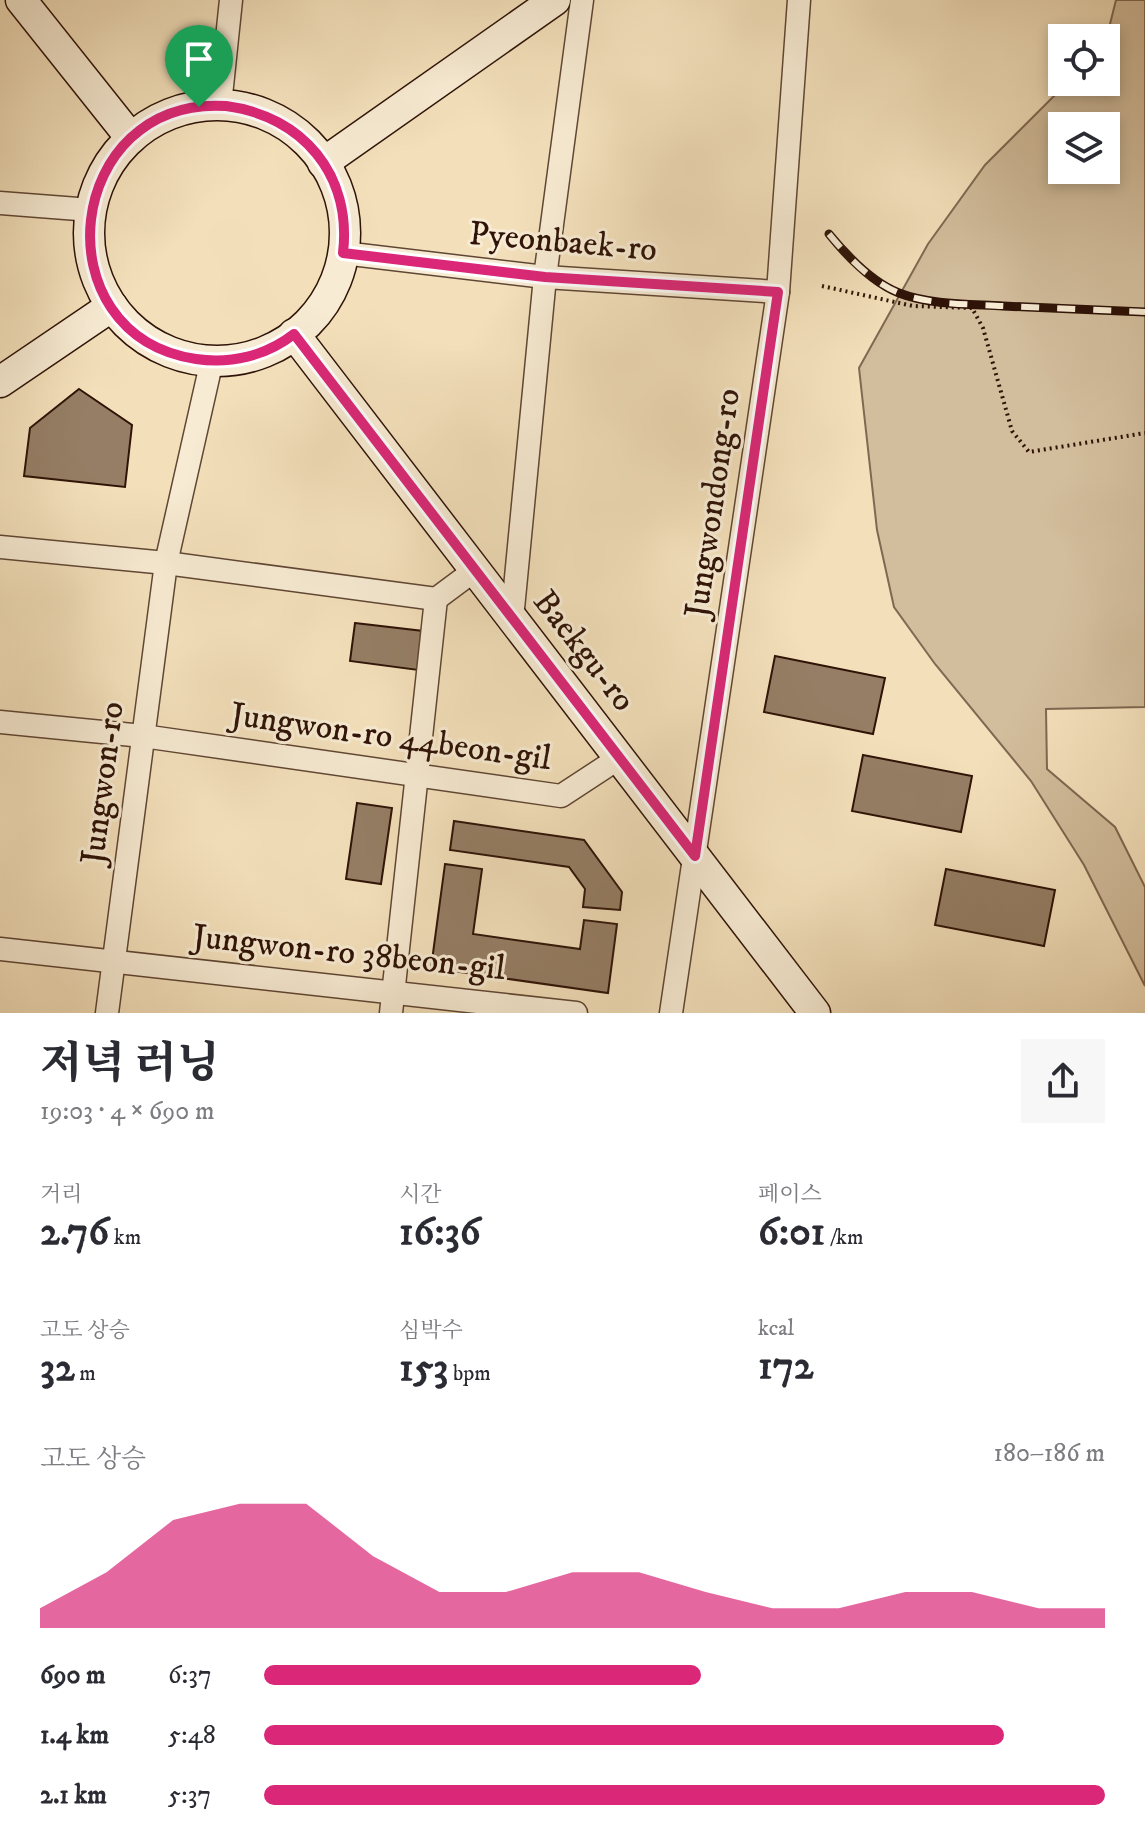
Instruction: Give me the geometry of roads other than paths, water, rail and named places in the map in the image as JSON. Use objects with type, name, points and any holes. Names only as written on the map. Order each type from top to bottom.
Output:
[{"type":"street","points":[[21,0],[131,138]]},
{"type":"street","points":[[220,105],[231,0]]},
{"type":"street","points":[[323,163],[555,0]]},
{"type":"street","points":[[512,619],[545,277],[582,0]]},
{"type":"street","name":"Jungwondong-ro","points":[[671,1013],[778,292],[799,0]]},
{"type":"street","points":[[220,105],[244,108],[279,121],[304,139],[334,180],[342,206],[345,233],[336,278],[325,302],[294,334],[271,349],[252,355],[212,360],[191,358],[159,347],[130,327],[102,290],[93,264],[89,237],[91,210],[105,171],[131,138],[174,112],[220,105]]},
{"type":"street","points":[[0,203],[91,210]]},
{"type":"street","name":"Pyeonbaek-ro","points":[[343,253],[545,277],[778,292]]},
{"type":"street","points":[[0,382],[112,306]]},
{"type":"street","name":"Baekgu-ro","points":[[294,334],[815,1013]]},
{"type":"street","name":"Jungwon-ro","points":[[107,1013],[166,563],[212,360]]},
{"type":"street","points":[[0,547],[166,563],[436,599],[475,570]]},
{"type":"street","points":[[392,1003],[436,599]]},
{"type":"street","name":"Jungwon-ro 44beon-gil","points":[[0,722],[143,736],[561,796],[619,758]]},
{"type":"street","name":"Jungwon-ro 38beon-gil","points":[[0,949],[114,961],[392,1003],[576,1013]]},
{"type":"railway","points":[[829,234],[869,275],[911,297],[964,304],[1145,312]]}]
